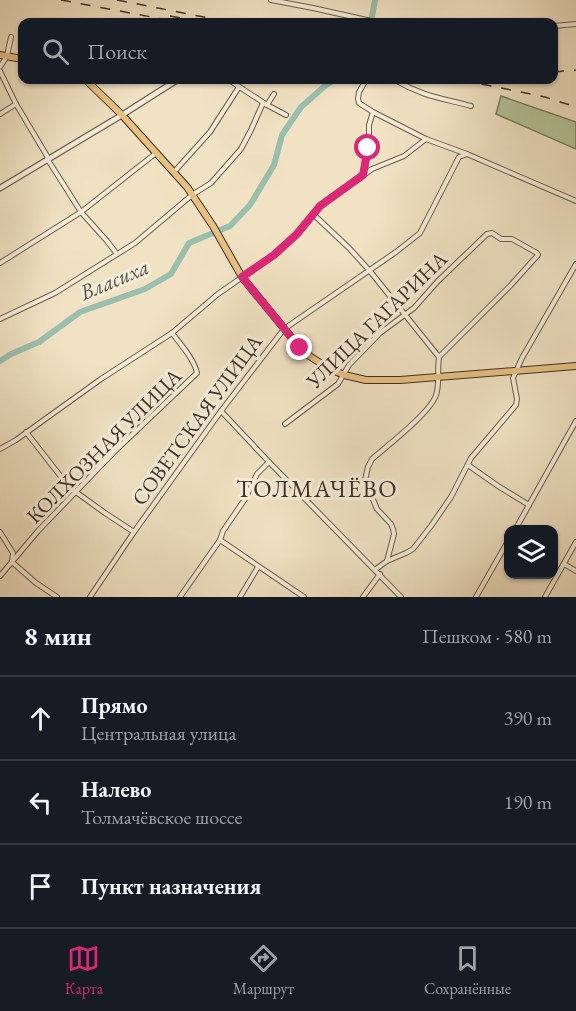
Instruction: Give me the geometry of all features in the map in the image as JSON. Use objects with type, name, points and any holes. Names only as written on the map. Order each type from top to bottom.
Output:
[{"type":"main road","points":[[3,56],[18,58]]},
{"type":"main road","points":[[90,84],[174,172],[213,226],[242,277],[284,329],[308,355],[328,368],[344,375],[366,380],[400,380],[576,366]]},
{"type":"street","points":[[271,0],[356,18]]},
{"type":"street","points":[[558,26],[576,24]]},
{"type":"street","points":[[11,37],[0,69],[16,104],[81,212],[117,254]]},
{"type":"street","points":[[0,188],[122,116],[171,84]]},
{"type":"street","points":[[235,84],[286,115]]},
{"type":"street","points":[[364,84],[359,92],[359,103],[373,112],[426,139],[576,201]]},
{"type":"street","points":[[403,84],[435,98],[471,106]]},
{"type":"street","points":[[174,172],[210,132],[239,87]]},
{"type":"street","points":[[0,319],[55,293],[135,243],[192,195],[211,183],[241,149],[265,104],[274,94]]},
{"type":"street","points":[[0,114],[16,104]]},
{"type":"street","points":[[363,175],[369,125],[373,112]]},
{"type":"street","points":[[0,449],[172,333],[218,294],[274,255],[297,234],[320,206],[372,169],[404,156],[426,139]]},
{"type":"street","points":[[0,263],[81,212],[156,153]]},
{"type":"street","name":"СОВЕТСКАЯ УЛИЦА","points":[[90,597],[221,411],[284,329],[420,233],[459,158],[467,154]]},
{"type":"street","points":[[313,213],[369,270],[439,357],[437,393],[432,403],[372,459],[368,467],[365,480],[369,490],[377,509],[393,529],[387,561]]},
{"type":"street","name":"УЛИЦА ГАГАРИНА","points":[[285,424],[338,384],[349,365],[380,333],[414,308],[438,281],[487,234],[492,233],[501,239],[512,239],[537,252],[538,255],[510,286],[439,357]]},
{"type":"street","points":[[376,569],[387,561],[413,549],[451,497],[471,458],[516,405],[513,378],[576,264]]},
{"type":"street","name":"КОЛХОЗНАЯ УЛИЦА","points":[[0,576],[38,531],[115,451],[197,373],[172,333]]},
{"type":"street","points":[[221,411],[401,597]]},
{"type":"street","points":[[518,525],[576,421]]},
{"type":"street","points":[[26,432],[69,487],[134,532]]},
{"type":"street","points":[[180,597],[246,499],[257,474],[269,462]]},
{"type":"street","points":[[468,465],[529,505]]},
{"type":"street","points":[[0,532],[13,553],[12,562],[36,583],[57,597]]},
{"type":"street","points":[[220,540],[304,597]]},
{"type":"street","points":[[545,597],[576,542]]},
{"type":"street","points":[[476,597],[504,548]]},
{"type":"street","points":[[564,564],[576,571]]},
{"type":"street","points":[[240,597],[258,567]]},
{"type":"street","points":[[363,597],[380,574]]},
{"type":"green space","points":[[501,96],[576,122],[576,149],[496,114]]},
{"type":"waterway","name":"Власиха","points":[[372,18],[375,0]]},
{"type":"waterway","name":"Власиха","points":[[0,361],[39,342],[80,312],[145,289],[171,274],[189,243],[230,226],[250,205],[274,165],[282,135],[301,107],[328,84]]},
{"type":"railway","points":[[61,0],[157,18]]},
{"type":"railway","points":[[117,0],[209,18]]},
{"type":"railway","points":[[170,16],[181,18]]},
{"type":"railway","points":[[558,72],[576,70]]},
{"type":"railway","points":[[482,84],[545,97],[576,107]]},
{"type":"district","name":"ТОЛМАЧЁВО","points":[[317,489]]},
{"type":"route","points":[[300,348],[242,277],[274,255],[297,234],[320,206],[363,175],[368,148]]}]
